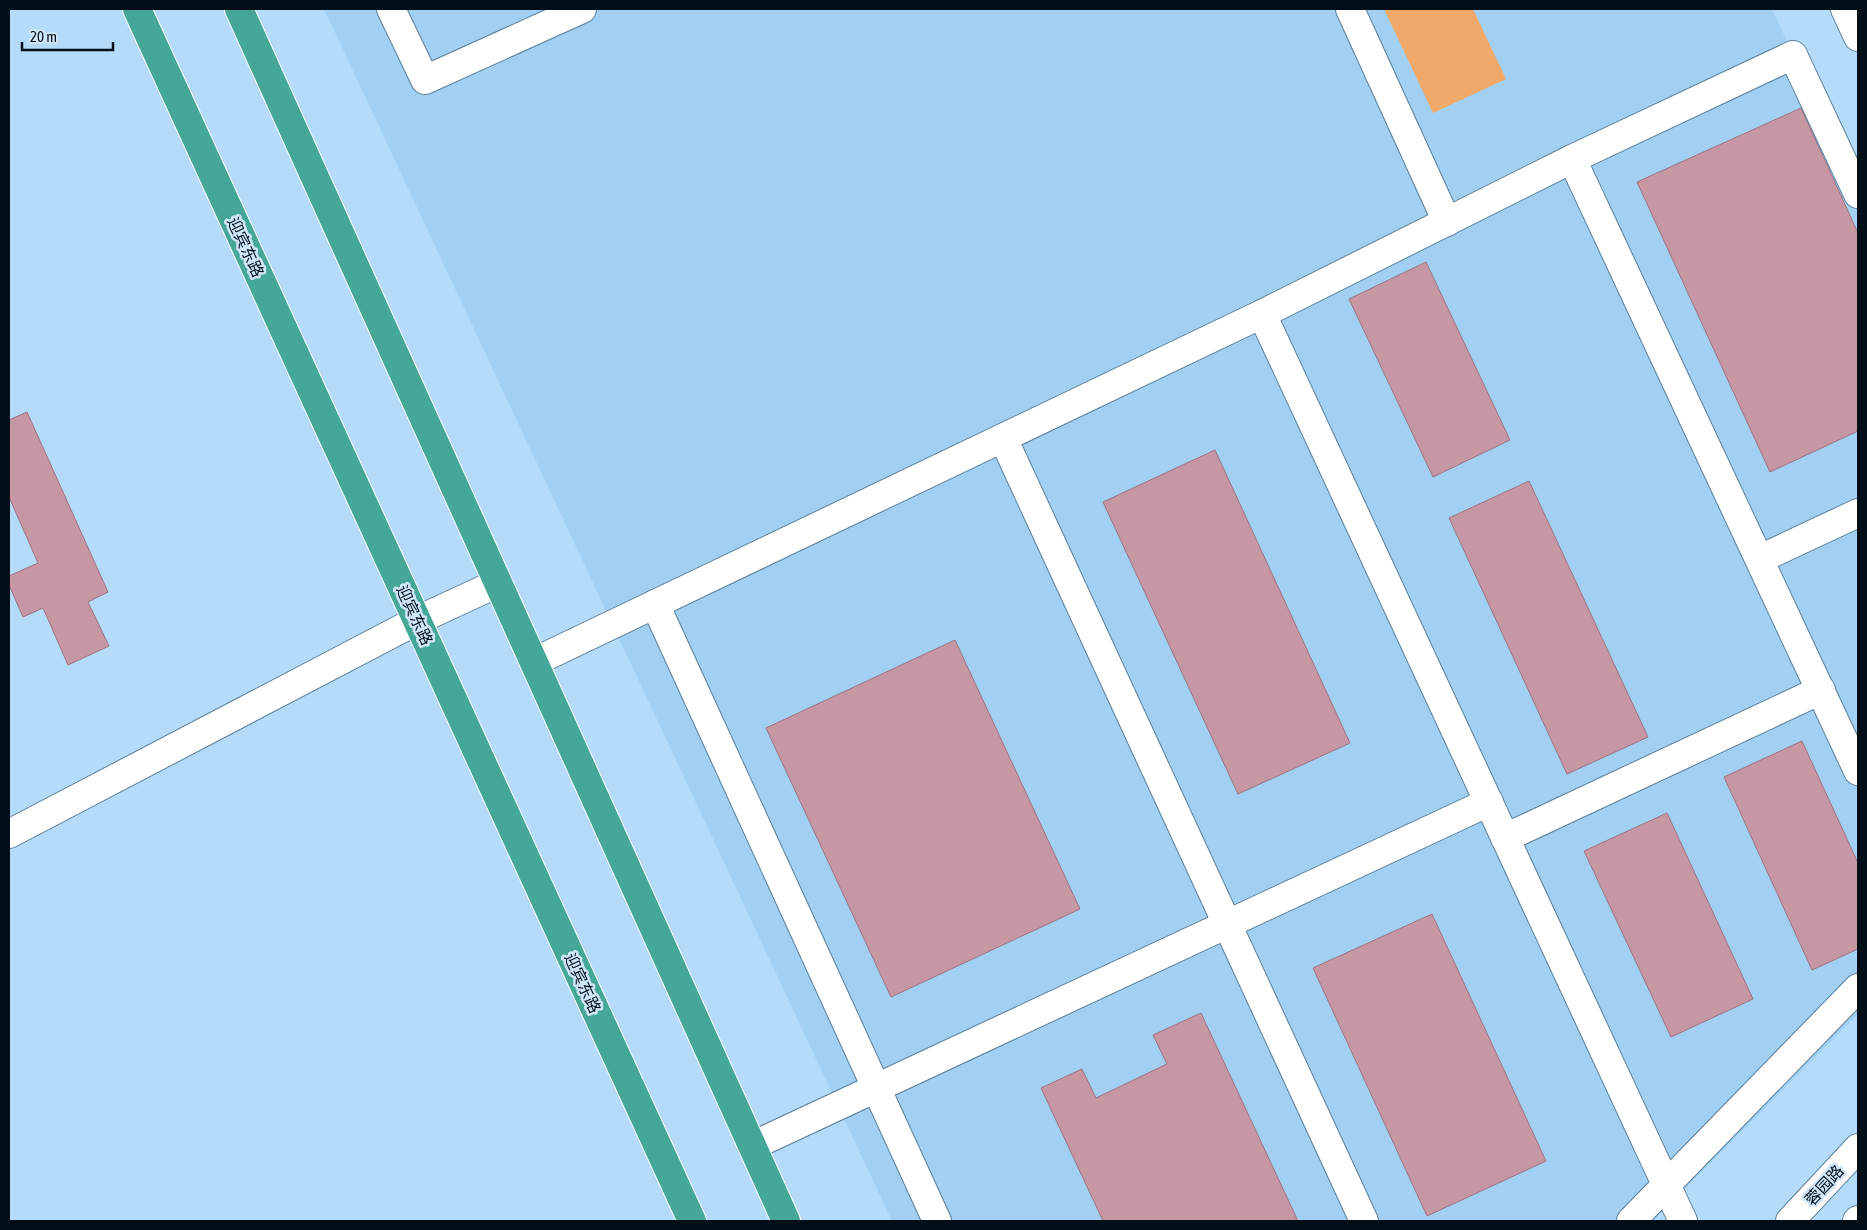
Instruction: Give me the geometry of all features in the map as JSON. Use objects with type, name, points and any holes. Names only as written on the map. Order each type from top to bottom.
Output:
[{"type":"highway","name":"迎宾东路","points":[[137,9],[692,1221]]},
{"type":"highway","points":[[238,9],[786,1221]]},
{"type":"street","points":[[391,9],[425,80],[582,9]]},
{"type":"street","points":[[1350,9],[1447,222]]},
{"type":"street","points":[[1845,9],[1858,37]]},
{"type":"street","points":[[534,662],[1262,314],[1572,159],[1793,55],[1858,194]]},
{"type":"street","points":[[1572,159],[1858,771]]},
{"type":"street","points":[[1262,314],[1683,1221]]},
{"type":"street","points":[[1003,438],[1364,1221]]},
{"type":"street","points":[[1760,559],[1858,513]]},
{"type":"street","points":[[9,834],[418,620],[498,583]]},
{"type":"street","points":[[655,604],[937,1221]]},
{"type":"street","points":[[1505,838],[1821,690]]},
{"type":"street","points":[[752,1146],[1489,802]]},
{"type":"street","points":[[1632,1221],[1858,988]]},
{"type":"street","name":"蓉园路","points":[[1790,1221],[1858,1148]]},
{"type":"shaded area","points":[[324,9],[1772,9],[1858,193],[1858,1014],[1653,1221],[892,1221]]},
{"type":"shaded area","points":[[1384,9],[1473,9],[1506,79],[1433,113]]},
{"type":"building","points":[[1801,108],[1858,233],[1858,431],[1770,472],[1637,182]]},
{"type":"building","points":[[1426,262],[1510,440],[1433,477],[1349,299]]},
{"type":"building","points":[[27,412],[108,592],[88,602],[109,646],[68,665],[43,608],[23,617],[9,585],[9,576],[38,563],[9,497],[9,420]]},
{"type":"building","points":[[1215,450],[1350,743],[1238,794],[1103,502]]},
{"type":"building","points":[[1529,481],[1648,737],[1567,774],[1449,518]]},
{"type":"building","points":[[955,640],[1080,909],[891,997],[766,728]]},
{"type":"building","points":[[1802,741],[1858,863],[1858,949],[1812,970],[1724,777]]},
{"type":"building","points":[[1667,813],[1753,999],[1671,1037],[1584,851]]},
{"type":"building","points":[[1432,914],[1546,1161],[1427,1216],[1313,968]]},
{"type":"building","points":[[1201,1013],[1298,1221],[1103,1221],[1041,1088],[1082,1069],[1096,1098],[1167,1064],[1153,1035]]}]
